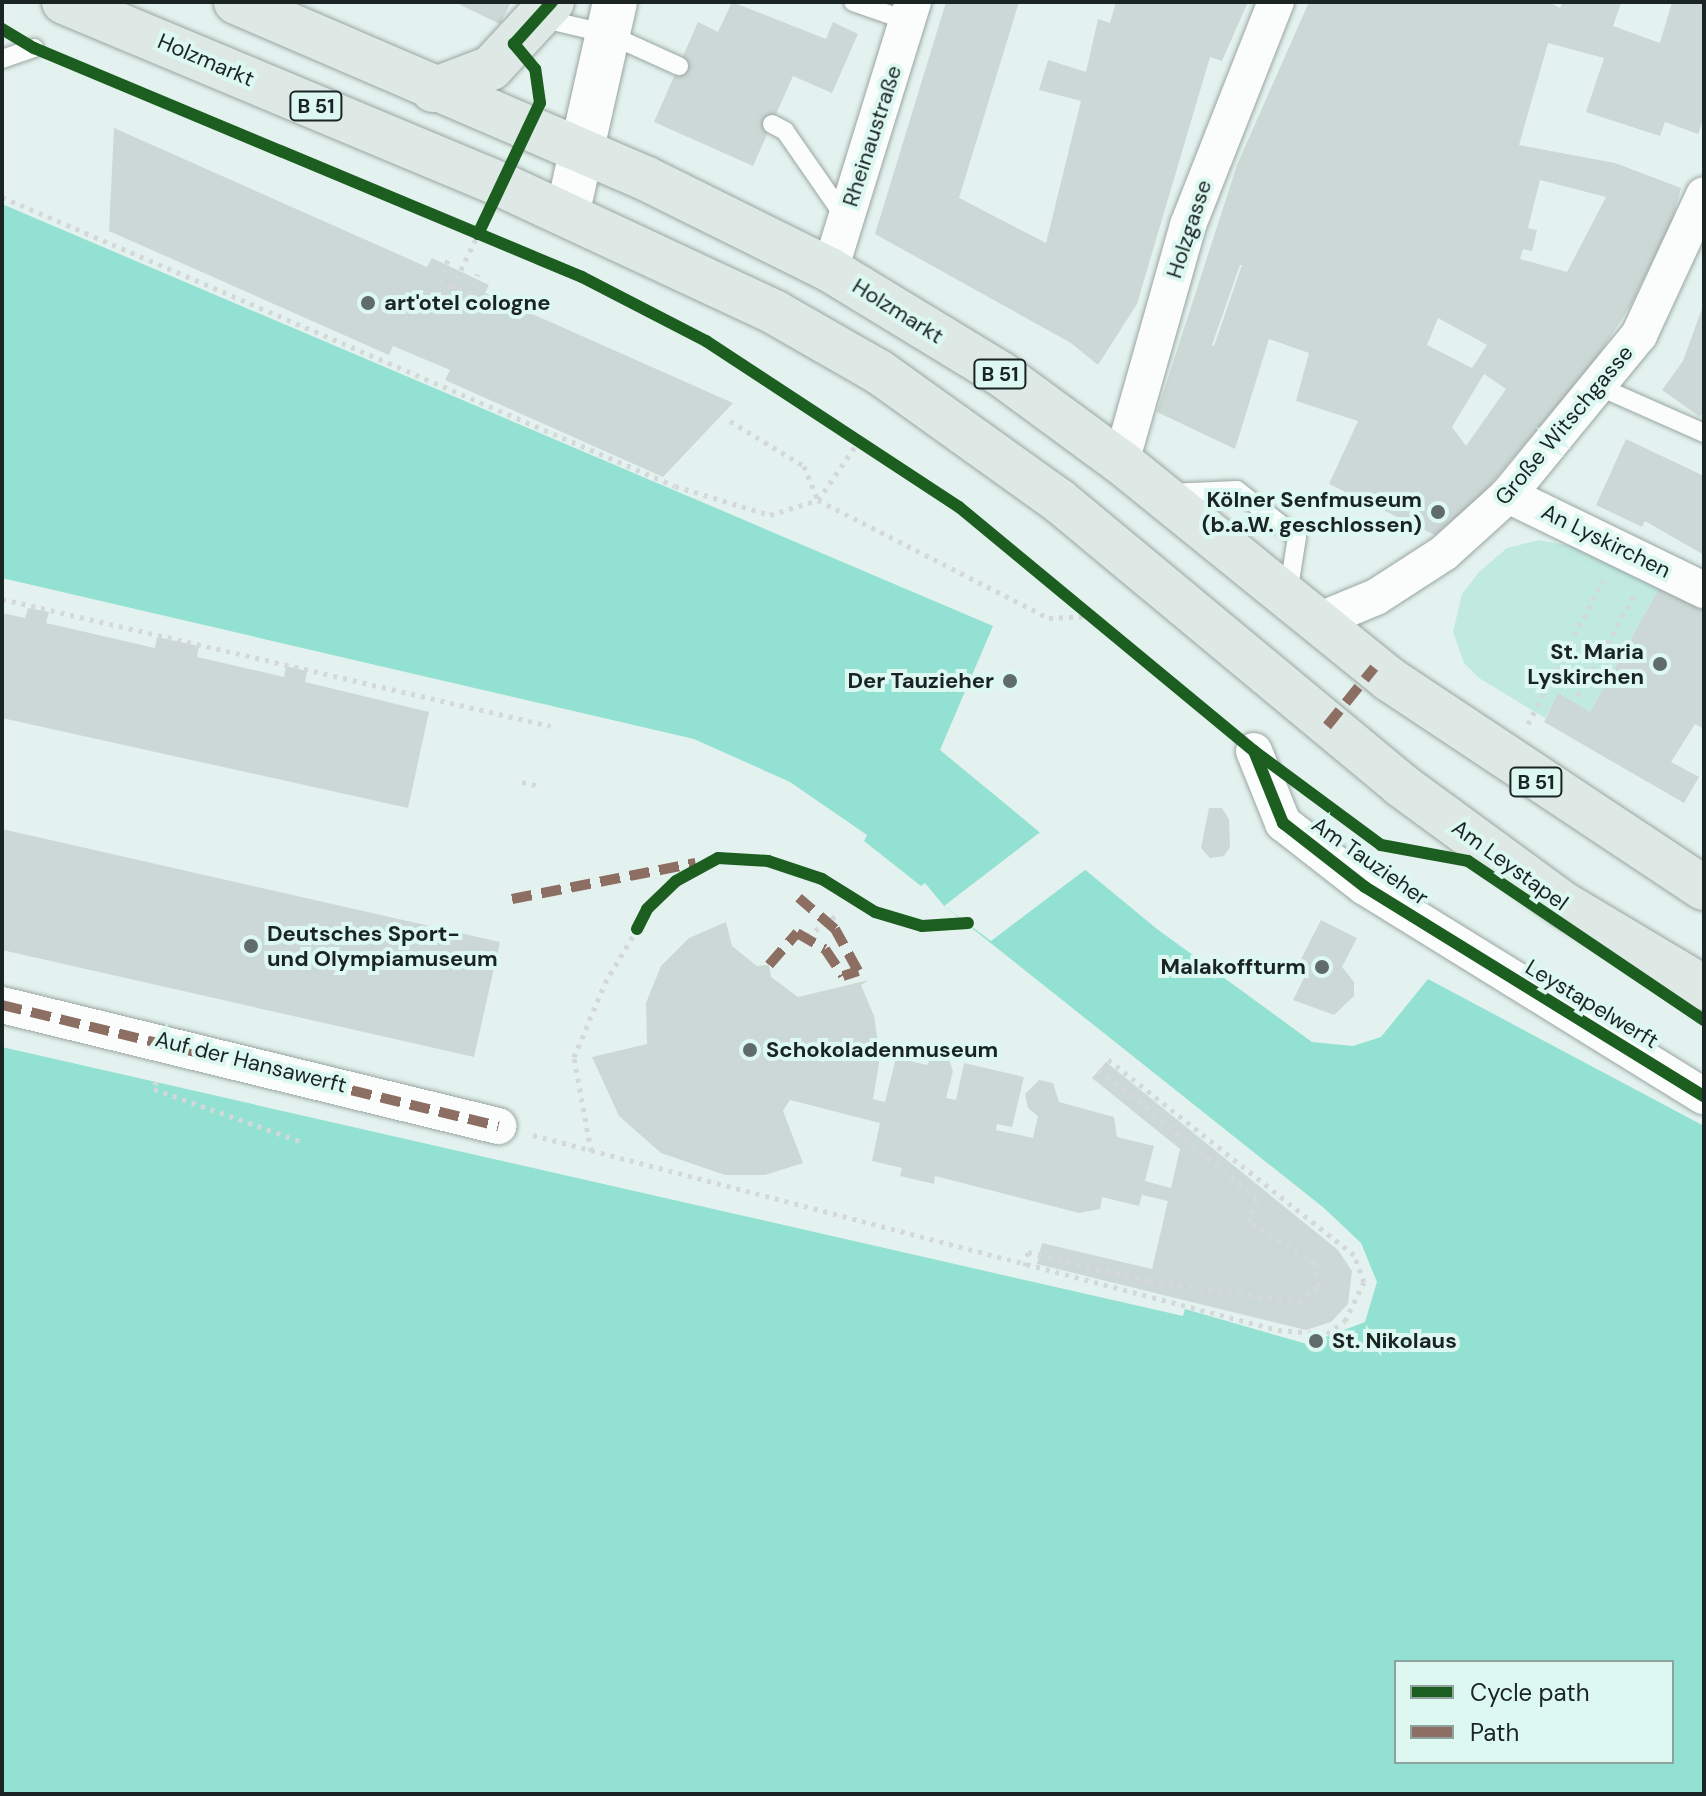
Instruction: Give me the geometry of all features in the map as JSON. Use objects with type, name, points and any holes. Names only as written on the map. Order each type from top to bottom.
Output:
[{"type":"main road","name":"Holzmarkt","points":[[64,2],[567,215],[776,313],[966,429],[1327,726]]},
{"type":"main road","name":"Holzmarkt","points":[[236,2],[766,234],[830,270],[1001,374],[1121,462],[1374,668],[1508,764],[1704,888]]},
{"type":"main road","points":[[433,90],[491,68],[546,10]]},
{"type":"main road","name":"Am Leystapel","points":[[1327,726],[1565,905],[1704,988]]},
{"type":"street","name":"Holzgasse","points":[[1121,462],[1188,225],[1276,2]]},
{"type":"street","name":"Rheinaustraße","points":[[830,270],[910,11]]},
{"type":"street","points":[[567,215],[611,18]]},
{"type":"street","name":"Große Witschgasse","points":[[1302,608],[1376,597],[1444,553],[1508,495],[1600,387],[1639,335],[1704,195]]},
{"type":"street","name":"An Lyskirchen","points":[[1508,495],[1704,590]]},
{"type":"street","name":"Am Tauzieher","points":[[1254,751],[1283,823],[1365,887],[1460,947]]},
{"type":"street","name":"Leystapelwerft","points":[[1460,947],[1704,1096]]},
{"type":"street","name":"Auf der Hansawerft","points":[[2,1005],[168,1041],[498,1126]]},
{"type":"lane","points":[[853,2],[910,11]]},
{"type":"lane","points":[[546,10],[611,18],[679,66]]},
{"type":"lane","points":[[2,59],[34,48]]},
{"type":"lane","points":[[772,124],[785,131],[846,219]]},
{"type":"lane","points":[[1600,387],[1704,433]]},
{"type":"path","points":[[2,197],[675,486],[770,515],[818,500],[859,441]]},
{"type":"path","points":[[448,297],[478,234]]},
{"type":"path","points":[[448,260],[439,280],[469,294],[478,274]]},
{"type":"path","points":[[730,421],[804,466],[818,500],[1049,618],[1090,616]]},
{"type":"path","points":[[1578,696],[1651,563]]},
{"type":"path","points":[[1534,712],[1602,583]]},
{"type":"path","points":[[2,599],[551,726]]},
{"type":"path","points":[[522,782],[539,786]]},
{"type":"path","points":[[807,936],[839,914]]},
{"type":"path","points":[[591,1151],[574,1057],[605,983],[637,929]]},
{"type":"path","points":[[168,1041],[154,1089],[303,1142]]},
{"type":"path","points":[[498,1126],[1295,1334],[1327,1334],[1345,1321],[1360,1297],[1361,1264],[1346,1246],[1108,1059]]},
{"type":"path","points":[[1025,1266],[1028,1252],[1149,1281],[1287,1302],[1312,1298],[1319,1286],[1315,1263],[1249,1222],[1257,1198],[1099,1069]]},
{"type":"shaded area","points":[[2,204],[993,626],[940,750],[1157,929],[1312,1042],[1353,1046],[1381,1037],[1428,979],[1704,1126],[1704,1794],[2,1794],[2,1047],[1183,1316],[1185,1309],[1307,1344],[1365,1322],[1377,1282],[1361,1243],[1324,1208],[944,906],[925,883],[921,886],[864,841],[867,835],[790,782],[694,739],[2,578]]},
{"type":"shaded area","points":[[1539,540],[1571,546],[1661,585],[1590,712],[1558,694],[1545,718],[1479,678],[1464,663],[1453,632],[1462,594],[1479,572],[1507,548]]},
{"type":"pier","points":[[1043,830],[1089,867],[991,941],[944,906]]},
{"type":"building","points":[[454,2],[511,2],[500,24]]},
{"type":"building","points":[[732,2],[826,39],[833,22],[858,34],[832,93],[793,76],[753,166],[654,122],[698,22],[718,32]]},
{"type":"building","points":[[946,2],[1019,2],[959,198],[1046,243],[1081,101],[1039,90],[1048,60],[1086,72],[1098,19],[1110,23],[1116,2],[1248,2],[1222,61],[1210,57],[1137,304],[1098,365],[1071,343],[875,234]]},
{"type":"building","points":[[1309,2],[1549,2],[1560,8],[1562,2],[1629,2],[1621,3],[1613,26],[1660,43],[1672,2],[1704,2],[1704,118],[1698,134],[1665,122],[1660,136],[1586,112],[1604,58],[1548,43],[1519,145],[1615,163],[1681,188],[1672,221],[1632,303],[1597,358],[1476,502],[1435,535],[1329,484],[1358,421],[1296,401],[1309,353],[1269,339],[1235,449],[1157,412],[1237,165]],"holes":[[[1540,180],[1606,197],[1567,272],[1520,259],[1523,249],[1532,251],[1537,230],[1528,228]],[[1240,265],[1242,265],[1214,346]],[[1438,318],[1487,345],[1472,368],[1427,345]],[[1484,374],[1506,389],[1466,446],[1452,427]]]},
{"type":"building","name":"art'otel cologne","points":[[114,128],[427,267],[432,258],[489,285],[485,293],[733,403],[663,477],[445,380],[450,370],[393,346],[389,355],[109,231]]},
{"type":"building","points":[[1704,303],[1704,412],[1700,417],[1662,390],[1683,361]]},
{"type":"building","points":[[1626,439],[1704,476],[1704,555],[1645,521],[1642,527],[1596,505]]},
{"type":"building","name":"St. Maria Lyskirchen","points":[[1661,585],[1704,603],[1704,729],[1695,724],[1671,762],[1699,777],[1684,803],[1544,722],[1558,693],[1590,712]]},
{"type":"building","points":[[28,608],[49,612],[46,623],[155,648],[157,637],[199,646],[197,657],[284,677],[286,666],[307,671],[305,682],[429,712],[408,808],[2,718],[2,613],[25,618]]},
{"type":"building","points":[[1209,808],[1222,808],[1229,819],[1230,847],[1224,856],[1210,858],[1201,848]]},
{"type":"building","name":"Deutsches Sport- und Olympiamuseum","points":[[2,829],[500,942],[474,1057],[2,950]]},
{"type":"building","name":"Malakoffturm","points":[[1321,920],[1357,938],[1342,967],[1354,982],[1354,996],[1334,1015],[1293,1000],[1308,970],[1300,961]]},
{"type":"building","points":[[726,922],[732,946],[757,966],[769,965],[771,977],[798,997],[869,980],[861,985],[874,1016],[880,1057],[873,1099],[885,1102],[896,1058],[928,1065],[930,1054],[946,1051],[953,1071],[946,1098],[956,1100],[964,1063],[1024,1077],[1012,1127],[997,1124],[996,1130],[1033,1138],[1038,1116],[1028,1108],[1025,1094],[1039,1080],[1053,1083],[1059,1102],[1114,1117],[1117,1137],[1154,1146],[1145,1181],[1171,1188],[1180,1149],[1092,1078],[1106,1062],[1338,1250],[1352,1271],[1348,1304],[1331,1322],[1306,1330],[1037,1264],[1042,1243],[1152,1269],[1168,1201],[1142,1195],[1139,1206],[1102,1197],[1100,1209],[1079,1213],[935,1176],[934,1184],[900,1176],[902,1168],[872,1161],[880,1123],[790,1100],[783,1111],[803,1163],[765,1175],[725,1175],[661,1153],[619,1116],[592,1057],[647,1044],[646,1003],[661,966],[689,938]]},
{"type":"marked path","points":[[1327,726],[1374,668]]},
{"type":"marked path","points":[[512,899],[695,863]]},
{"type":"marked path","points":[[769,965],[797,933],[825,949],[843,976],[858,971],[835,929],[799,898]]},
{"type":"marked path","points":[[2,1005],[498,1126]]},
{"type":"cycle path","points":[[478,234],[540,103],[535,69],[514,44],[552,2]]},
{"type":"cycle path","points":[[2,29],[34,48],[582,277],[706,341],[959,507],[1254,751],[1381,845],[1468,861],[1704,1020]]},
{"type":"cycle path","points":[[1254,751],[1283,823],[1365,887],[1704,1096]]},
{"type":"cycle path","points":[[637,929],[647,909],[676,881],[718,858],[768,861],[822,879],[875,912],[922,926],[968,923]]},
{"type":"place","name":"art'otel cologne","points":[[368,303]]},
{"type":"place","name":"Kölner Senfmuseum (b.a.W. geschlossen)","points":[[1438,512]]},
{"type":"place","name":"St. Maria Lyskirchen","points":[[1660,664]]},
{"type":"place","name":"Der Tauzieher","points":[[1010,681]]},
{"type":"place","name":"Deutsches Sport- und Olympiamuseum","points":[[251,946]]},
{"type":"place","name":"Malakoffturm","points":[[1322,967]]},
{"type":"place","name":"Schokoladenmuseum","points":[[750,1050]]},
{"type":"place","name":"St. Nikolaus","points":[[1316,1341]]}]
